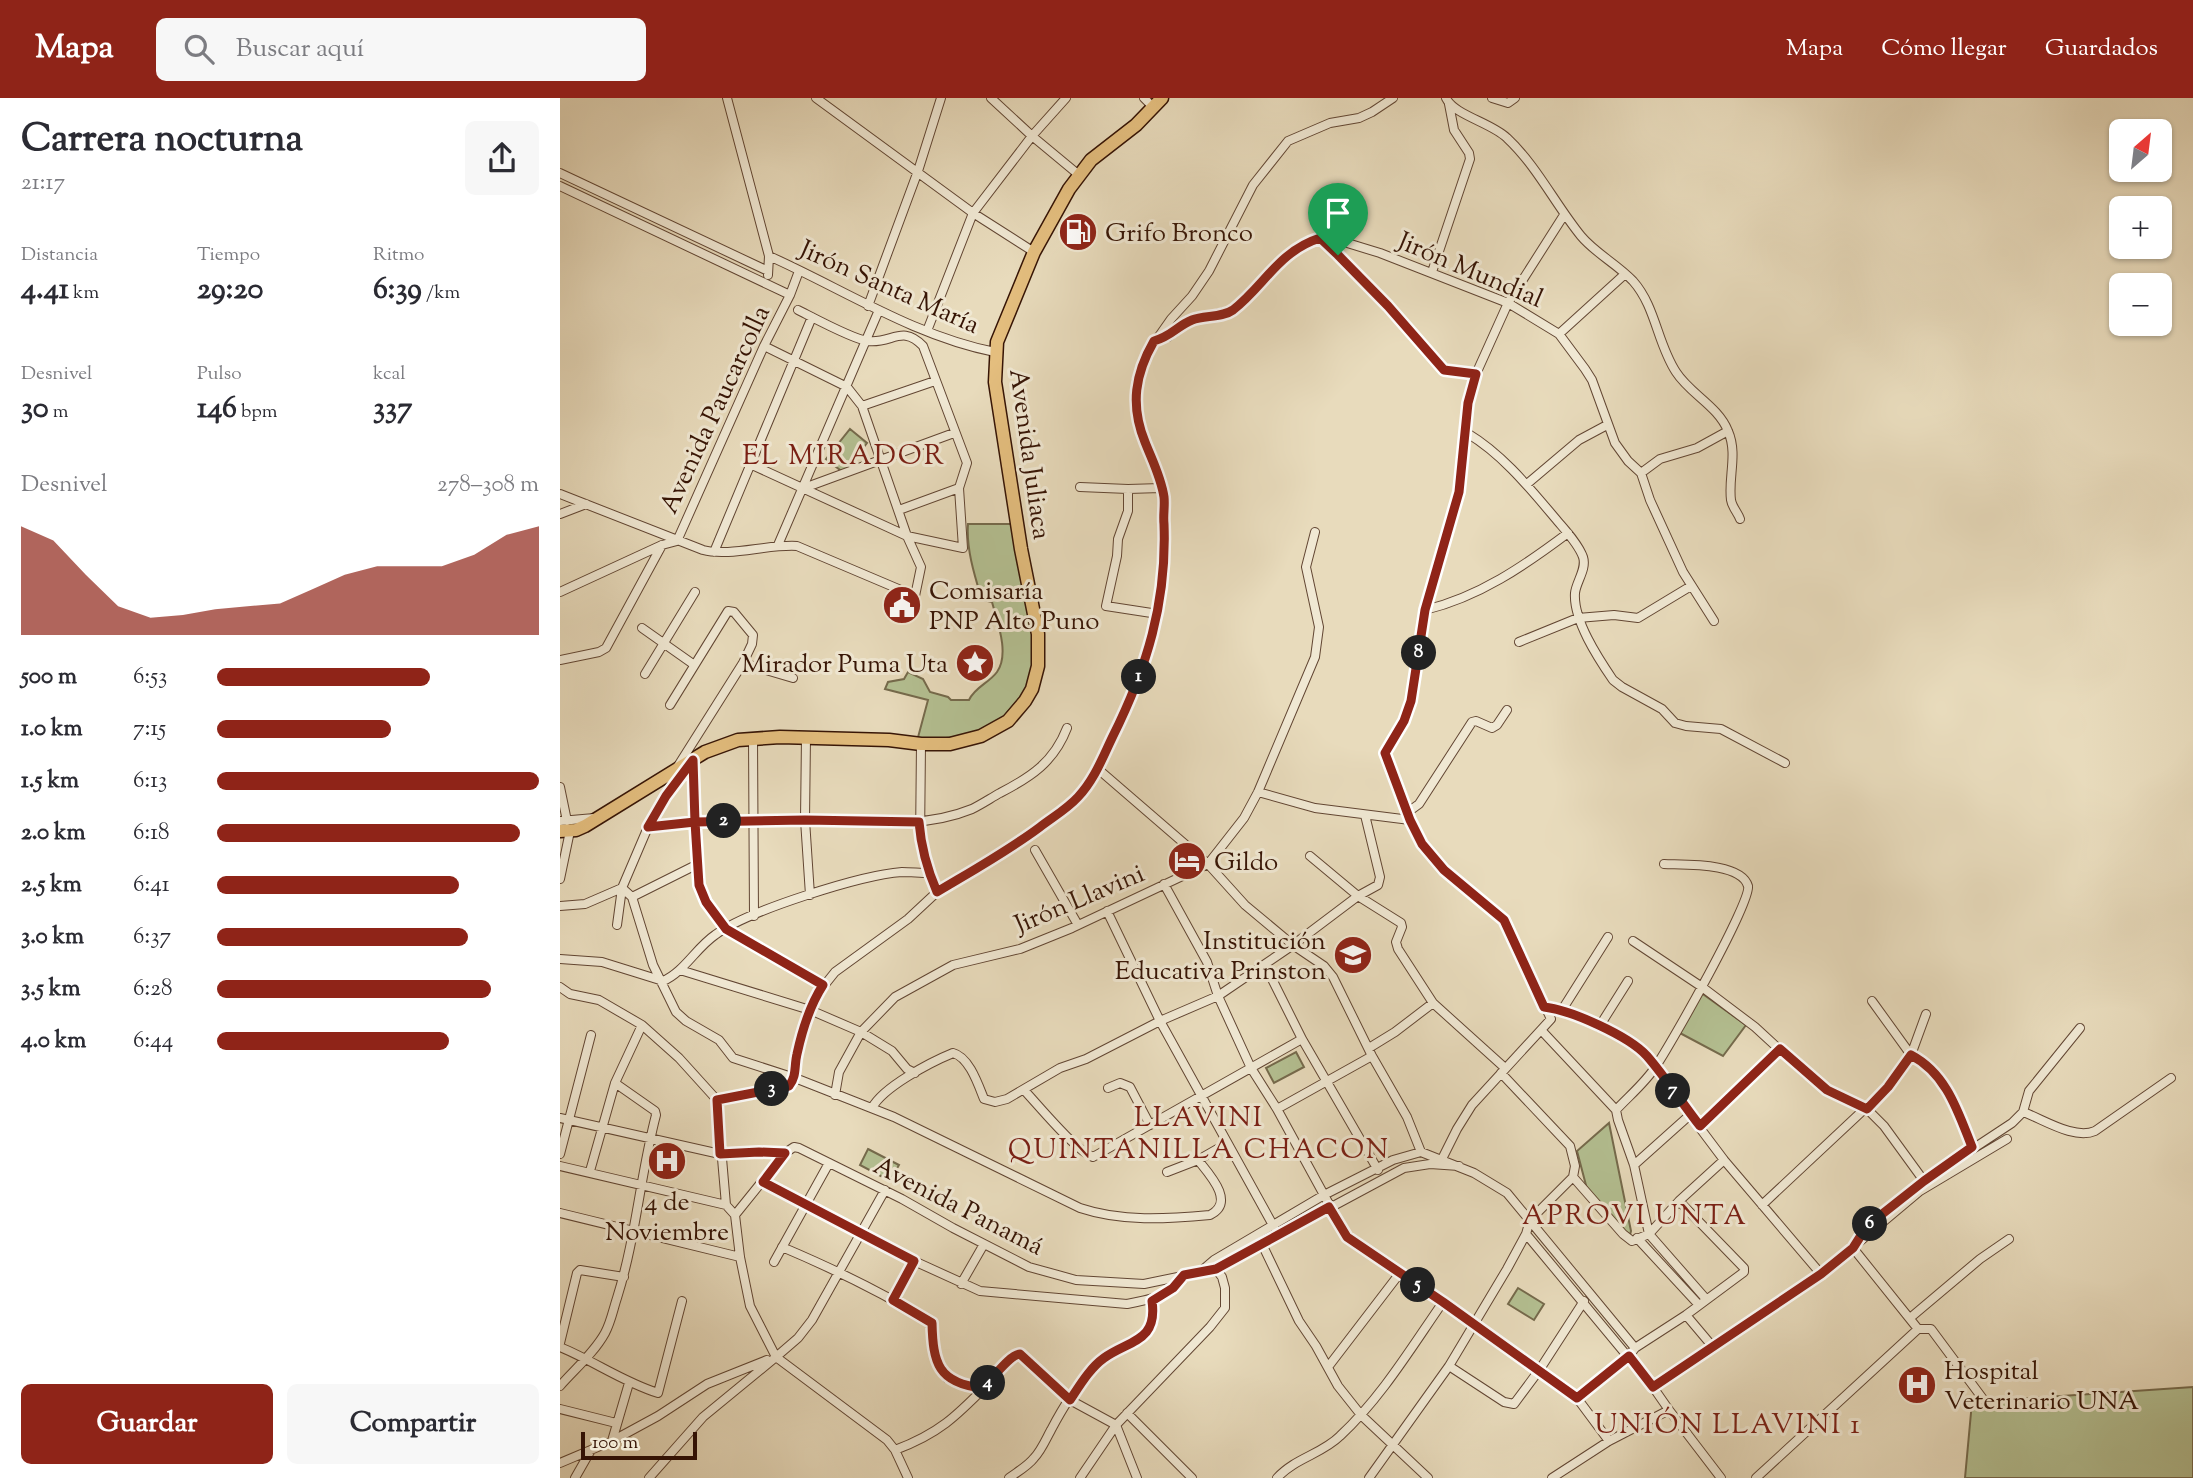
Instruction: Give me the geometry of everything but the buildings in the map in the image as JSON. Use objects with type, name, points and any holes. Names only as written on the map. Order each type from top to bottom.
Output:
[{"type":"highway","name":"Avenida Juliaca","points":[[564,826],[584,826],[693,760],[716,748],[752,738],[806,737],[921,744],[960,742],[981,736],[1007,721],[1025,701],[1032,689],[1038,666],[1038,634],[1021,549],[995,383],[995,352],[1034,252],[1079,175],[1091,160],[1123,136],[1158,103]]},
{"type":"street","name":"Avenida Paucarcolla","points":[[727,98],[769,256],[768,284]]},
{"type":"street","points":[[816,98],[973,213],[1034,252]]},
{"type":"street","points":[[869,306],[918,171],[941,98]]},
{"type":"street","points":[[991,98],[1079,175]]},
{"type":"street","points":[[927,331],[973,213],[1032,136],[1066,98]]},
{"type":"street","points":[[1144,98],[1158,103]]},
{"type":"street","points":[[717,1100],[786,1087],[795,1078],[797,1051],[815,997],[835,972],[908,919],[937,892],[1012,848],[1066,809],[1087,787],[1134,693],[1158,614],[1165,550],[1161,488],[1141,430],[1135,394],[1145,356],[1209,271],[1253,185],[1288,141],[1330,122],[1359,118],[1393,98]]},
{"type":"street","points":[[1492,98],[1508,103],[1515,98]]},
{"type":"street","points":[[1448,101],[1507,138],[1524,157],[1583,239],[1625,274],[1649,305],[1664,351],[1675,371],[1682,381],[1705,401],[1728,430],[1733,459],[1731,503],[1740,519]]},
{"type":"street","points":[[1432,272],[1470,159],[1454,130],[1448,101]]},
{"type":"street","points":[[560,173],[768,271]]},
{"type":"street","points":[[560,186],[790,295]]},
{"type":"street","points":[[1442,1160],[1472,1105],[1551,1019],[1504,920],[1429,855],[1409,816],[1387,763],[1385,750],[1404,721],[1411,701],[1425,610],[1459,492],[1468,403],[1476,374],[1508,303],[1564,215]]},
{"type":"street","points":[[1154,341],[1168,337],[1192,319],[1231,311],[1277,265],[1297,249],[1320,238],[1388,306],[1444,370],[1476,374]]},
{"type":"street","name":"Jirón Mundial","points":[[1320,238],[1331,238],[1371,250],[1432,272],[1508,303],[1559,334],[1592,380],[1607,425],[1621,452],[1641,472],[1650,500],[1691,586],[1714,621]]},
{"type":"street","name":"Jirón Santa María","points":[[769,256],[869,306],[927,331],[968,347],[995,352]]},
{"type":"street","name":"Avenida Paucarcolla","points":[[677,541],[799,271]]},
{"type":"street","points":[[1559,334],[1625,274]]},
{"type":"street","points":[[750,464],[907,536],[964,548],[959,488],[967,463],[923,346],[915,338],[905,334],[866,341],[798,310]]},
{"type":"street","points":[[778,545],[879,310]]},
{"type":"street","points":[[714,552],[812,317]]},
{"type":"street","points":[[560,494],[677,541],[714,552],[778,545],[801,548],[915,596],[922,571],[907,536],[862,406],[847,387],[764,346]]},
{"type":"street","points":[[862,406],[935,381]]},
{"type":"street","points":[[1527,484],[1579,440],[1607,425]]},
{"type":"street","points":[[1641,472],[1660,459],[1697,448],[1728,430]]},
{"type":"street","points":[[803,487],[954,433]]},
{"type":"street","points":[[1466,433],[1488,446],[1527,484],[1568,533],[1583,559],[1575,592],[1578,618],[1606,670],[1622,687],[1662,709],[1675,723],[1721,729],[1785,762]]},
{"type":"street","points":[[1080,487],[1161,488]]},
{"type":"street","points":[[899,509],[959,488]]},
{"type":"street","points":[[1128,489],[1128,511],[1118,540],[1119,548],[1107,606],[1158,614]]},
{"type":"street","points":[[560,514],[586,504]]},
{"type":"street","name":"Jirón Llavini","points":[[835,1095],[839,1072],[861,1032],[895,997],[953,965],[1020,949],[1208,864],[1244,818],[1258,792],[1315,656],[1319,627],[1306,567],[1315,532]]},
{"type":"street","points":[[1425,610],[1454,603],[1485,588],[1528,564],[1568,533]]},
{"type":"street","points":[[560,592],[662,545],[677,541]]},
{"type":"street","points":[[560,660],[599,652],[606,648],[662,545]]},
{"type":"street","points":[[1519,642],[1578,618],[1614,615],[1638,618],[1691,586]]},
{"type":"street","points":[[645,674],[695,592]]},
{"type":"street","points":[[670,705],[730,610],[734,612],[752,635],[752,643],[743,663],[674,773]]},
{"type":"street","points":[[642,628],[694,664]]},
{"type":"street","points":[[743,663],[793,678]]},
{"type":"street","points":[[1409,816],[1472,722],[1476,721],[1492,729],[1507,710]]},
{"type":"street","points":[[648,827],[752,820],[919,822],[974,808],[1025,781],[1055,753],[1067,728]]},
{"type":"street","points":[[806,737],[805,820],[810,895]]},
{"type":"street","points":[[752,738],[754,916]]},
{"type":"street","points":[[921,744],[920,842],[937,892]]},
{"type":"street","points":[[693,760],[701,893],[726,929],[823,985]]},
{"type":"street","points":[[617,925],[622,888],[648,827],[666,796],[693,760]]},
{"type":"street","points":[[1098,769],[1208,864],[1245,905],[1293,945],[1324,966],[1333,977],[1370,1052],[1407,1117],[1421,1152]]},
{"type":"street","points":[[560,787],[564,826],[560,879]]},
{"type":"street","points":[[1258,792],[1315,808],[1365,815],[1409,816]]},
{"type":"street","points":[[872,1108],[884,1093],[950,1054],[963,1058],[984,1098],[1001,1101],[1060,1068],[1086,1059],[1160,1021],[1219,996],[1358,896],[1378,885],[1380,877],[1365,815]]},
{"type":"street","points":[[1035,850],[1078,925]]},
{"type":"street","points":[[1310,856],[1358,896],[1401,923],[1396,942],[1398,949],[1433,1003],[1503,1071],[1570,1146],[1575,1166],[1573,1177],[1530,1220],[1526,1234],[1507,1269],[1449,1366],[1369,1478]]},
{"type":"street","points":[[632,897],[698,864]]},
{"type":"street","points":[[1616,1110],[1656,1068],[1742,911],[1748,886],[1738,874],[1717,867],[1664,864]]},
{"type":"street","points":[[663,981],[680,970],[709,940],[754,916],[810,895],[901,872],[929,873]]},
{"type":"street","points":[[1164,884],[1207,962],[1251,1068],[1277,1109],[1347,1237],[1540,1369],[1577,1398],[1609,1441]]},
{"type":"street","points":[[622,888],[632,897],[653,965],[680,1017],[719,1040],[733,1058],[795,1078],[919,1128],[1062,1200],[1098,1214],[1139,1219],[1201,1216],[1216,1211],[1220,1206],[1220,1194],[1198,1160]]},
{"type":"street","points":[[560,906],[585,904],[622,888]]},
{"type":"street","points":[[1107,911],[1160,1021],[1226,1144],[1273,1224],[1275,1237]]},
{"type":"street","points":[[1562,1010],[1608,937]]},
{"type":"street","points":[[1633,941],[1702,987],[1827,1090],[1867,1109],[1884,1126],[1924,1181]]},
{"type":"street","points":[[560,959],[603,962],[663,981]]},
{"type":"street","points":[[1265,965],[1302,1039],[1378,1168],[1379,1182]]},
{"type":"street","points":[[680,970],[810,1010],[861,1032],[898,1055],[907,1069],[915,1073]]},
{"type":"street","points":[[1599,1027],[1628,981]]},
{"type":"street","points":[[560,987],[570,994],[599,1000],[642,1025],[679,1058],[717,1100],[726,1205]]},
{"type":"street","points":[[1872,1001],[1911,1055],[1934,1072],[1950,1093],[1972,1147]]},
{"type":"street","points":[[1277,1109],[1327,1083],[1433,1003]]},
{"type":"street","points":[[1544,1007],[1562,1010],[1599,1027],[1646,1055],[1724,1160],[1821,1274]]},
{"type":"street","points":[[1762,1205],[1888,1087],[1911,1055],[1926,1014]]},
{"type":"street","points":[[590,1171],[615,1083],[642,1025]]},
{"type":"street","points":[[1853,1248],[1867,1226],[1972,1147],[1996,1135],[2023,1111],[2029,1091],[2080,1028]]},
{"type":"street","points":[[1542,1031],[1616,1110],[1634,1166],[1648,1234],[1702,1302]]},
{"type":"street","points":[[560,1154],[591,1035]]},
{"type":"street","points":[[1024,1090],[1093,1157],[1302,1039]]},
{"type":"street","points":[[1700,1126],[1780,1049]]},
{"type":"street","points":[[2023,1111],[2086,1135],[2171,1078]]},
{"type":"street","points":[[560,1386],[605,1334],[624,1277],[642,1186],[655,1111],[615,1083]]},
{"type":"street","points":[[1108,1088],[1120,1083],[1130,1087],[1150,1125]]},
{"type":"street","points":[[1634,1166],[1690,1114]]},
{"type":"street","name":"Avenida Panamá","points":[[560,1118],[720,1154],[785,1153],[794,1147],[799,1148],[885,1190],[1029,1267],[1076,1280],[1144,1284],[1216,1269],[1404,1168],[1430,1164],[1459,1166]]},
{"type":"street","points":[[1653,1387],[1821,1274],[1920,1191],[2007,1139]]},
{"type":"street","points":[[1167,1172],[1198,1160],[1226,1144]]},
{"type":"street","name":"Avenida Panamá","points":[[1200,1272],[1214,1260],[1324,1195],[1393,1160],[1421,1152],[1459,1166],[1507,1193],[1634,1348]]},
{"type":"street","points":[[736,1215],[785,1153]]},
{"type":"street","points":[[1573,1177],[1628,1239],[1633,1241],[1648,1234],[1679,1200],[1724,1160]]},
{"type":"street","points":[[774,1262],[829,1163]]},
{"type":"street","points":[[560,1166],[726,1205],[736,1215],[740,1257],[750,1306],[776,1357],[880,1434],[895,1450],[908,1478]]},
{"type":"street","points":[[763,1182],[914,1261],[980,1291],[1020,1293],[1116,1305],[1152,1301],[1173,1288],[1184,1275]]},
{"type":"street","points":[[649,1478],[703,1417],[798,1338],[812,1320],[885,1190]]},
{"type":"street","points":[[1577,1398],[1629,1356],[1634,1348],[1742,1275],[1744,1268],[1679,1200]]},
{"type":"street","points":[[560,1213],[740,1257]]},
{"type":"street","points":[[1526,1234],[1629,1356],[1721,1478]]},
{"type":"street","points":[[1637,1238],[1702,1302]]},
{"type":"street","points":[[1910,1318],[1980,1259],[2010,1239]]},
{"type":"street","points":[[961,1284],[984,1244]]},
{"type":"street","points":[[1262,1244],[1298,1321],[1338,1386],[1361,1415],[1428,1478]]},
{"type":"street","points":[[782,1247],[840,1272],[932,1323],[934,1356],[947,1378],[982,1388]]},
{"type":"street","points":[[1853,1248],[1918,1329]]},
{"type":"street","points":[[893,1300],[914,1261]]},
{"type":"street","points":[[1080,1478],[1116,1425],[1225,1308],[1225,1288],[1216,1269]]},
{"type":"street","points":[[624,1277],[580,1270],[560,1345],[629,1383],[658,1393],[682,1301]]},
{"type":"street","points":[[1328,1367],[1400,1273]]},
{"type":"street","points":[[1009,1478],[1035,1458],[1091,1371],[1105,1357],[1144,1335],[1151,1319],[1152,1301]]},
{"type":"street","points":[[1449,1366],[1504,1402],[1514,1404],[1584,1301]]},
{"type":"street","points":[[1279,1478],[1294,1462],[1336,1440],[1361,1415],[1443,1302]]},
{"type":"street","points":[[1686,1315],[1713,1347]]},
{"type":"street","points":[[1756,1478],[1918,1329],[1931,1329],[1983,1399]]},
{"type":"street","points":[[895,1450],[920,1441],[941,1429],[999,1373],[1011,1356],[1020,1354],[1070,1400],[1116,1425],[1137,1478]]},
{"type":"street","points":[[560,1463],[612,1441],[659,1416],[707,1384],[776,1357]]},
{"type":"street","points":[[612,1441],[629,1383]]},
{"type":"street","points":[[560,1409],[616,1423]]},
{"type":"street","points":[[1558,1476],[1609,1441],[1669,1410]]},
{"type":"street","points":[[1127,1413],[1192,1478]]},
{"type":"street","points":[[575,1478],[591,1450]]},
{"type":"green space","points":[[850,429],[867,443],[844,473],[826,459]]},
{"type":"green space","points":[[968,524],[1018,524],[1035,647],[1031,676],[1024,693],[1000,721],[975,735],[917,741],[928,700],[885,689],[888,682],[904,679],[908,672],[923,679],[930,692],[951,700],[969,700],[994,676],[1001,665],[999,628],[992,602],[982,600],[979,591],[970,553]]},
{"type":"green space","points":[[1700,992],[1746,1025],[1723,1056],[1678,1032]]},
{"type":"green space","points":[[1296,1052],[1304,1067],[1274,1083],[1266,1068]]},
{"type":"green space","points":[[1609,1123],[1630,1235],[1626,1235],[1587,1189],[1577,1151]]},
{"type":"green space","points":[[868,1149],[899,1165],[890,1181],[860,1165]]},
{"type":"green space","points":[[1518,1288],[1544,1304],[1534,1320],[1508,1304]]},
{"type":"green space","points":[[2193,1387],[2193,1478],[1965,1478],[1972,1402]]},
{"type":"place","name":"Grifo Bronco","points":[[1078,232]]},
{"type":"place","name":"Comisaría PNP Alto Puno","points":[[902,605]]},
{"type":"place","name":"Mirador Puma Uta","points":[[975,663]]},
{"type":"place","name":"Gildo","points":[[1187,861]]},
{"type":"place","name":"Institución Educativa Prinston","points":[[1353,955]]},
{"type":"place","name":"4 de Noviembre","points":[[667,1161]]},
{"type":"place","name":"Hospital Veterinario UNA","points":[[1917,1385]]},
{"type":"district","name":"EL MIRADOR","points":[[844,454]]},
{"type":"district","name":"LLAVINI QUINTANILLA CHACON","points":[[1199,1132]]},
{"type":"district","name":"APROVI UNTA","points":[[1635,1214]]},
{"type":"district","name":"UNIÓN LLAVINI 1","points":[[1728,1423]]},
{"type":"route","points":[[1338,255],[1320,238],[1311,241],[1277,265],[1231,311],[1192,319],[1168,337],[1154,341],[1145,356],[1135,394],[1141,430],[1164,496],[1165,550],[1158,614],[1134,693],[1122,721],[1087,787],[1066,809],[1012,848],[937,892],[920,842],[919,822],[695,822],[693,760],[674,783],[648,827],[695,822],[701,893],[726,929],[823,985],[815,997],[797,1051],[795,1078],[789,1086],[717,1100],[720,1154],[785,1153],[763,1182],[914,1261],[893,1300],[932,1323],[934,1356],[947,1378],[955,1382],[982,1388],[1016,1353],[1070,1400],[1105,1357],[1144,1335],[1151,1319],[1152,1301],[1173,1288],[1184,1275],[1216,1269],[1329,1207],[1347,1237],[1540,1369],[1577,1398],[1629,1356],[1653,1387],[1821,1274],[1853,1248],[1867,1226],[1972,1147],[1950,1093],[1934,1072],[1911,1055],[1888,1087],[1867,1109],[1827,1090],[1780,1049],[1700,1126],[1646,1055],[1633,1045],[1562,1010],[1544,1007],[1498,912],[1429,855],[1410,820],[1387,763],[1385,750],[1404,721],[1411,701],[1425,610],[1459,492],[1468,403],[1476,374],[1448,373],[1444,370],[1388,306],[1338,255]]}]
